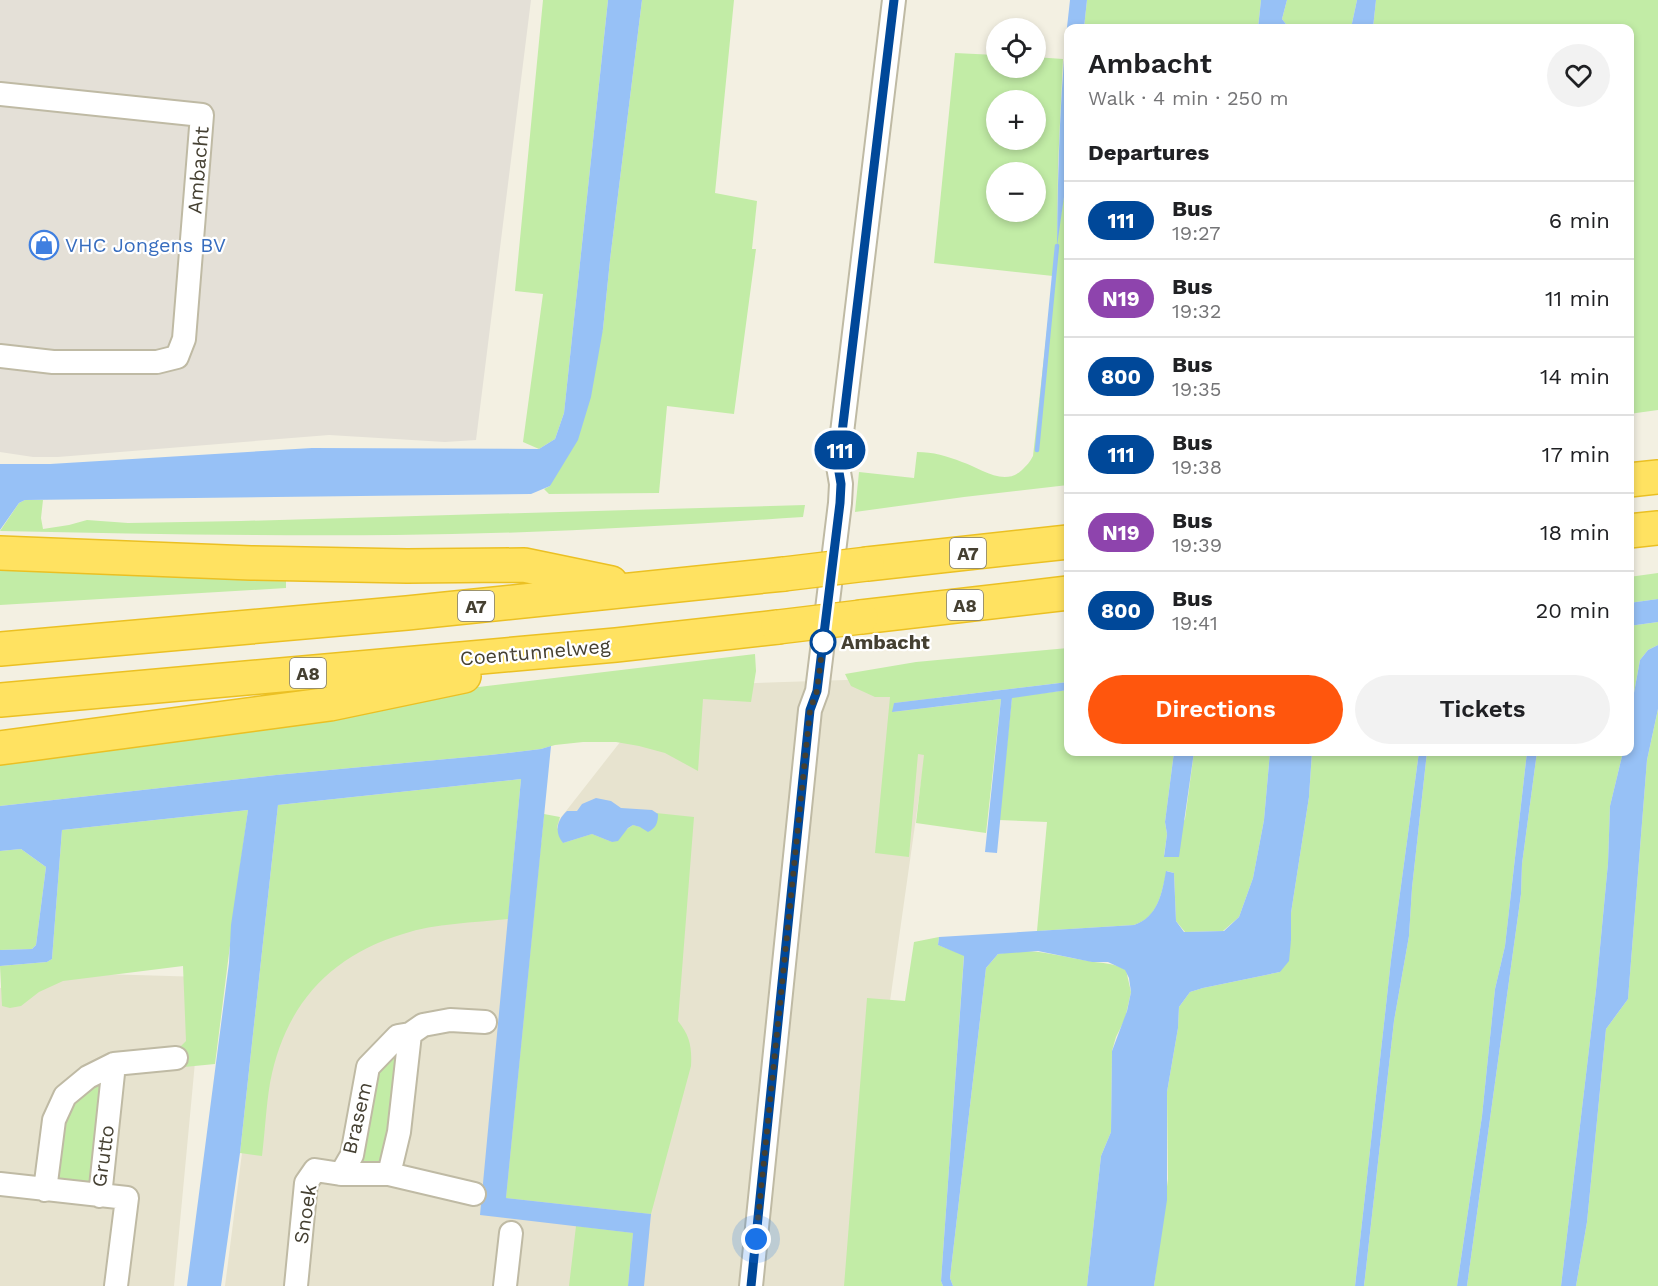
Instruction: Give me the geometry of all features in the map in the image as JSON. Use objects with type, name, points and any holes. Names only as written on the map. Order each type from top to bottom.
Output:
[{"type":"highway","points":[[1634,479],[1658,477]]},
{"type":"highway","points":[[1634,530],[1658,528]]},
{"type":"highway","name":"A7","points":[[0,649],[642,590],[1064,542]]},
{"type":"highway","points":[[0,553],[251,563],[407,566],[524,565],[642,590]]},
{"type":"highway","name":"Coentunnelweg","points":[[0,700],[616,645],[1064,593]]},
{"type":"highway","name":"A8","points":[[0,748],[330,704],[616,645]]},
{"type":"street","points":[[751,1286],[810,710],[817,691],[840,503],[841,484],[838,466],[894,0]]},
{"type":"street","name":"Ambacht","points":[[0,94],[202,114],[184,339],[177,357],[157,362],[53,362],[0,356]]},
{"type":"street","name":"Brasem","points":[[341,1174],[352,1155],[368,1067],[398,1036],[410,1034],[423,1025],[450,1020],[485,1022]]},
{"type":"street","name":"Brasem","points":[[389,1174],[399,1132],[410,1034]]},
{"type":"street","points":[[45,1190],[54,1120],[66,1096],[88,1077],[114,1064],[176,1058]]},
{"type":"street","name":"Grutto","points":[[0,1185],[100,1196],[114,1064]]},
{"type":"street","name":"Snoek","points":[[296,1286],[306,1183],[315,1170],[341,1174]]},
{"type":"street","name":"Brasem","points":[[341,1174],[389,1174],[474,1194]]},
{"type":"street","points":[[100,1196],[127,1198],[116,1286]]},
{"type":"street","points":[[505,1286],[511,1233]]},
{"type":"shaded area","points":[[0,0],[531,0],[476,440],[445,442],[329,435],[58,457],[33,457],[0,452]]},
{"type":"shaded area","points":[[936,677],[874,1114],[857,1286],[225,1286],[265,973],[512,880],[664,686]]},
{"type":"shaded area","points":[[102,974],[203,977],[174,1286],[0,1286],[0,988]]},
{"type":"green space","points":[[543,0],[608,0],[564,413],[555,439],[539,449],[523,442],[543,294],[515,291]]},
{"type":"green space","points":[[642,0],[734,0],[715,193],[757,201],[752,249],[756,249],[734,414],[667,406],[659,493],[549,494],[544,489],[550,486],[603,329]]},
{"type":"green space","points":[[1087,0],[1261,0],[1258,24],[1084,24]]},
{"type":"green space","points":[[1287,0],[1357,0],[1352,24],[1286,24],[1282,19]]},
{"type":"green space","points":[[1376,0],[1658,0],[1658,410],[1634,413],[1634,24],[1373,24]]},
{"type":"green space","points":[[955,53],[986,55],[986,78],[1046,78],[1046,58],[1063,59],[1057,240],[1064,195],[1064,485],[855,512],[859,472],[914,478],[917,452],[945,456],[1000,477],[1015,475],[1030,462],[1033,456],[1053,276],[934,263]]},
{"type":"green space","points":[[25,500],[43,500],[41,518],[43,529],[87,520],[128,523],[241,521],[805,505],[803,517],[497,533],[296,535],[0,531],[19,503]]},
{"type":"green space","points":[[0,557],[286,572],[286,588],[0,605]]},
{"type":"green space","points":[[1658,573],[1658,599],[1634,602],[1634,576]]},
{"type":"green space","points":[[1658,622],[1658,645],[1648,650],[1640,660],[1634,693],[1634,625]]},
{"type":"green space","points":[[1064,648],[1064,682],[894,703],[893,712],[1001,699],[986,833],[916,823],[924,755],[918,754],[909,857],[875,853],[890,697],[875,697],[851,686],[845,674],[916,662]]},
{"type":"green space","points":[[755,654],[756,671],[751,702],[703,699],[698,771],[665,753],[639,746],[616,742],[583,742],[490,755],[276,775],[0,806],[0,744]]},
{"type":"green space","points":[[1064,690],[1064,756],[1173,756],[1165,822],[1167,834],[1164,856],[1185,819],[1193,756],[1270,756],[1264,820],[1253,878],[1239,917],[1223,931],[1185,932],[1176,921],[1174,873],[1167,871],[1161,896],[1154,910],[1134,925],[1037,931],[1047,822],[999,820],[1012,697]]},
{"type":"green space","points":[[1658,709],[1658,1286],[1576,1286],[1587,1222],[1606,1029],[1628,999],[1647,760]]},
{"type":"green space","points":[[1312,756],[1418,756],[1391,960],[1355,1286],[1154,1286],[1168,1179],[1167,1092],[1178,1028],[1179,1007],[1190,992],[1280,972],[1291,940],[1291,913],[1309,797]]},
{"type":"green space","points":[[1427,756],[1527,756],[1505,946],[1495,989],[1482,1116],[1457,1286],[1364,1286],[1394,1021],[1409,936]]},
{"type":"green space","points":[[1536,756],[1622,756],[1610,806],[1608,863],[1596,990],[1561,1286],[1467,1286],[1521,894],[1522,864]]},
{"type":"green space","points":[[521,779],[508,919],[441,925],[416,930],[377,944],[353,956],[332,971],[314,988],[286,1031],[270,1083],[262,1156],[240,1153],[278,805]]},
{"type":"green space","points":[[248,810],[215,1064],[174,1068],[174,1053],[186,1041],[183,966],[63,981],[39,992],[21,1006],[10,1008],[2,1006],[0,966],[47,962],[52,959],[62,830]]},
{"type":"green space","points":[[656,813],[694,817],[678,1021],[688,1037],[691,1066],[651,1214],[506,1198],[544,814],[560,817],[557,827],[563,843],[592,834],[612,842],[633,825],[640,827],[658,815]]},
{"type":"green space","points":[[21,849],[46,867],[36,945],[32,949],[0,950],[0,851]]},
{"type":"green space","points":[[939,937],[938,945],[964,955],[941,1281],[943,1286],[844,1286],[867,998],[905,1001],[914,942]]},
{"type":"green space","points":[[1017,951],[1044,953],[1117,966],[1126,970],[1131,992],[1125,1019],[1112,1051],[1111,1132],[1101,1156],[1087,1286],[953,1286],[950,1278],[986,968],[998,954]]},
{"type":"green space","points":[[393,1050],[399,1058],[386,1165],[359,1161],[374,1077]]},
{"type":"green space","points":[[102,1075],[89,1188],[53,1184],[59,1126],[72,1098]]},
{"type":"green space","points":[[576,1226],[633,1233],[628,1286],[569,1286]]},
{"type":"water","points":[[608,0],[642,0],[603,329],[591,397],[578,440],[550,486],[531,494],[25,500],[19,503],[0,530],[0,464],[50,464],[312,448],[539,449],[555,439],[564,413]]},
{"type":"water","points":[[1070,0],[1087,0],[1084,24],[1068,24]]},
{"type":"water","points":[[1261,0],[1287,0],[1282,19],[1286,24],[1258,24]]},
{"type":"water","points":[[1357,0],[1376,0],[1373,24],[1352,24]]},
{"type":"water","points":[[1064,62],[1064,197],[1057,246],[1058,184]]},
{"type":"water","points":[[1658,599],[1658,622],[1634,625],[1634,602]]},
{"type":"water","points":[[1658,645],[1658,709],[1647,760],[1628,999],[1606,1029],[1587,1222],[1576,1286],[1561,1286],[1596,990],[1608,863],[1610,806],[1622,756],[1634,756],[1634,693],[1640,660],[1648,650]]},
{"type":"water","points":[[1064,682],[1064,691],[1012,698],[997,853],[985,852],[1001,699],[892,712],[894,703]]},
{"type":"water","points":[[551,746],[506,1198],[651,1214],[644,1286],[628,1286],[633,1233],[480,1215],[521,779],[278,805],[240,1153],[221,1286],[187,1286],[229,963],[231,925],[248,810],[62,830],[52,959],[47,962],[0,966],[0,950],[32,949],[36,945],[46,867],[21,849],[0,851],[0,806],[276,775],[490,755]]},
{"type":"water","points":[[1173,756],[1193,756],[1179,857],[1164,857],[1167,834],[1165,822]]},
{"type":"water","points":[[1270,756],[1312,756],[1309,797],[1291,913],[1289,961],[1280,972],[1190,992],[1179,1007],[1178,1028],[1167,1092],[1167,1200],[1154,1286],[1087,1286],[1101,1156],[1111,1132],[1112,1051],[1127,1011],[1131,992],[1129,978],[1125,970],[1108,962],[1092,962],[1038,951],[998,954],[986,968],[950,1278],[953,1286],[943,1286],[941,1281],[964,956],[938,945],[939,937],[1134,925],[1154,910],[1166,871],[1174,873],[1176,921],[1184,932],[1224,931],[1239,917],[1253,878],[1264,820]]},
{"type":"water","points":[[1418,756],[1427,756],[1409,936],[1394,1021],[1364,1286],[1355,1286],[1391,960]]},
{"type":"water","points":[[1527,756],[1536,756],[1522,864],[1521,894],[1467,1286],[1457,1286],[1482,1116],[1495,989],[1505,946]]},
{"type":"water","points":[[596,798],[611,801],[621,808],[652,810],[658,814],[656,825],[648,832],[633,825],[618,841],[612,842],[592,834],[563,843],[558,830],[559,822],[564,815],[567,811],[577,811],[582,804]]},
{"type":"waterway","points":[[1037,450],[1057,246]]},
{"type":"bus line","name":"111","points":[[751,1286],[810,710],[817,691],[840,503],[841,484],[838,466],[894,0]]},
{"type":"place","name":"VHC Jongens BV","points":[[44,245]]},
{"type":"place","name":"Ambacht","points":[[823,642]]},
{"type":"route","points":[[756,1239],[810,710],[817,691],[823,642]]}]
